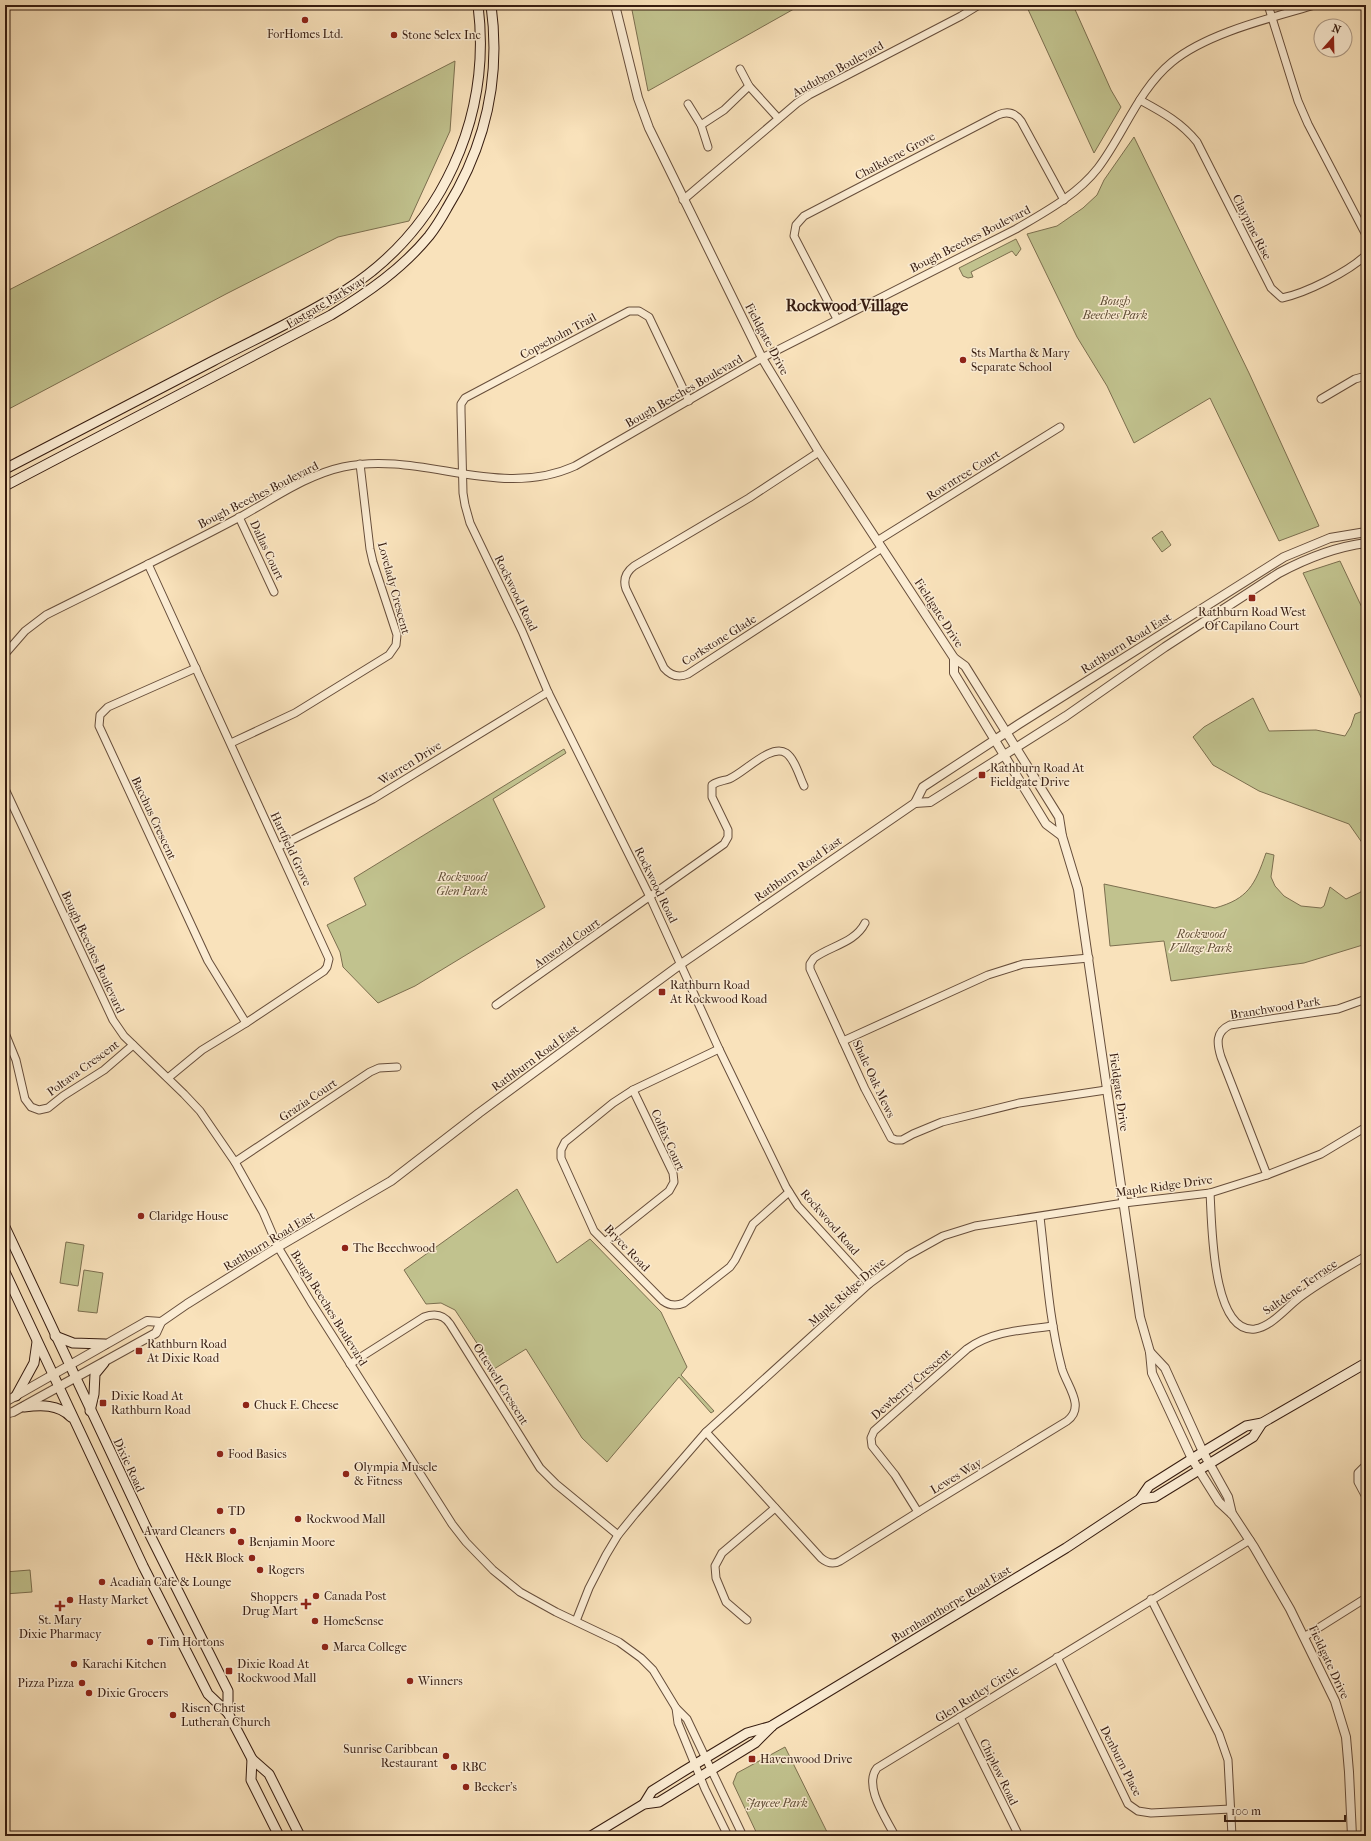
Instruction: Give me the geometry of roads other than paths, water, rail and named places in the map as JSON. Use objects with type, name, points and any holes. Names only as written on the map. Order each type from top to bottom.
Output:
[{"type":"main road","name":"Eastgate Parkway","points":[[5,469],[347,290],[400,246],[435,200],[461,151],[472,114],[479,76],[481,42],[478,5]]},
{"type":"main road","name":"Eastgate Parkway","points":[[5,486],[331,316],[366,294],[395,271],[430,236],[460,187],[474,159],[483,132],[493,81],[495,48],[491,5]]},
{"type":"main road","name":"Dixie Road","points":[[5,1227],[90,1411],[228,1691],[228,1713]]},
{"type":"main road","name":"Dixie Road","points":[[5,1272],[143,1566],[208,1694],[228,1713],[252,1759],[270,1774],[300,1836]]},
{"type":"main road","points":[[55,1336],[73,1343],[105,1344]]},
{"type":"main road","points":[[16,1396],[34,1363],[37,1342]]},
{"type":"main road","points":[[90,1411],[94,1394],[95,1374],[104,1363]]},
{"type":"main road","name":"Burnhamthorpe Road East","points":[[644,1804],[652,1791],[747,1733],[773,1725],[1066,1548],[1140,1499],[1149,1486],[1203,1452],[1246,1426],[1262,1423],[1366,1364]]},
{"type":"main road","points":[[24,1407],[43,1406],[60,1408],[73,1419]]},
{"type":"main road","name":"Burnhamthorpe Road East","points":[[1140,1499],[1155,1497],[1253,1437],[1262,1423]]},
{"type":"main road","name":"Burnhamthorpe Road East","points":[[591,1836],[644,1804],[659,1802],[701,1777],[755,1744],[773,1725]]},
{"type":"main road","points":[[252,1759],[251,1780],[279,1836]]},
{"type":"street","name":"Fieldgate Drive","points":[[614,5],[641,105],[649,128],[683,200],[762,358],[819,452],[879,545],[954,658],[965,666],[1059,817],[1062,836],[1078,889],[1140,1317],[1150,1352],[1152,1373],[1192,1459],[1218,1502],[1233,1515],[1250,1540],[1290,1609],[1335,1701],[1346,1737],[1352,1836]]},
{"type":"street","name":"Audubon Boulevard","points":[[683,200],[778,118],[809,95],[961,16],[978,5]]},
{"type":"street","points":[[1268,5],[1289,78],[1303,112],[1366,235]]},
{"type":"street","name":"Bough Beeches Boulevard","points":[[5,654],[25,631],[46,615],[239,518],[316,476],[342,467],[360,464],[394,463],[463,474],[522,480],[558,473],[575,466],[690,401],[762,358],[1016,229],[1064,200],[1079,189],[1097,168],[1140,100],[1160,73],[1186,52],[1208,40],[1315,5]]},
{"type":"street","points":[[740,69],[749,86],[778,118]]},
{"type":"street","points":[[701,125],[724,110],[749,86]]},
{"type":"street","name":"Claypine Rise","points":[[1140,100],[1174,120],[1186,129],[1196,142],[1271,288],[1282,298],[1296,295],[1356,264],[1366,255]]},
{"type":"street","points":[[688,104],[701,125],[708,147]]},
{"type":"street","name":"Chalkdene Grove","points":[[836,320],[794,236],[796,223],[811,212],[1006,112],[1014,114],[1020,119],[1064,200]]},
{"type":"street","name":"Copseholm Trail","points":[[463,474],[460,411],[461,404],[465,398],[629,311],[641,312],[649,317],[690,401]]},
{"type":"street","points":[[1321,399],[1355,379],[1366,376]]},
{"type":"street","name":"Rowntree Court","points":[[879,545],[1060,427]]},
{"type":"street","name":"Corkstone Glade","points":[[819,452],[749,498],[634,566],[628,572],[625,581],[626,590],[664,668],[670,674],[676,676],[688,674],[879,545]]},
{"type":"street","name":"Lovelady Crescent","points":[[231,743],[295,713],[389,655],[396,647],[397,635],[370,549],[360,464]]},
{"type":"street","name":"Rockwood Road","points":[[463,474],[465,505],[470,523],[522,631],[548,692],[650,896],[719,1049],[789,1192],[798,1206],[869,1284]]},
{"type":"street","points":[[1366,504],[1366,514]]},
{"type":"street","name":"Dallas Court","points":[[239,518],[274,592]]},
{"type":"street","name":"Rathburn Road East","points":[[5,1414],[24,1407],[60,1388],[156,1333],[161,1322],[278,1247],[391,1181],[479,1113],[681,964],[915,803],[923,787],[1007,732],[1284,557],[1330,538],[1366,532]]},
{"type":"street","name":"Rathburn Road East","points":[[915,803],[930,802],[1004,756],[1099,694],[1165,647],[1279,573],[1323,552],[1366,543]]},
{"type":"street","name":"Hartfield Grove","points":[[148,564],[328,953],[329,962],[324,971],[246,1023],[202,1050],[168,1078]]},
{"type":"street","name":"Fieldgate Drive","points":[[954,658],[954,673],[1004,756],[1046,824],[1062,836]]},
{"type":"street","name":"Bacchus Crescent","points":[[196,668],[108,707],[100,715],[99,726],[208,961],[246,1023]]},
{"type":"street","name":"Warren Drive","points":[[278,846],[368,802],[548,692]]},
{"type":"street","name":"Anworld Court","points":[[496,1005],[727,840],[728,830],[712,797],[712,785],[720,781],[730,779],[770,752],[778,750],[790,756],[804,786]]},
{"type":"street","name":"Bough Beeches Boulevard","points":[[5,789],[109,1013],[124,1036],[200,1111],[235,1162],[263,1212],[278,1247],[350,1364],[452,1524],[493,1570],[520,1592],[556,1612],[619,1642],[641,1658],[656,1675],[676,1708],[687,1719],[712,1770]]},
{"type":"street","points":[[843,1041],[811,972],[810,964],[815,957],[857,934],[864,923]]},
{"type":"street","name":"Shale Oak Mews","points":[[1089,958],[1023,964],[988,974],[843,1041],[888,1134],[891,1138],[898,1141],[957,1117],[1019,1103],[1106,1090]]},
{"type":"street","name":"Branchwood Park","points":[[1267,1175],[1221,1057],[1218,1045],[1220,1034],[1230,1025],[1338,1009],[1366,999]]},
{"type":"street","name":"Poltava Crescent","points":[[5,1033],[16,1060],[25,1099],[31,1107],[39,1110],[48,1108],[63,1096],[104,1070],[133,1045]]},
{"type":"street","name":"Bryce Road","points":[[719,1049],[633,1090],[613,1103],[566,1141],[561,1150],[563,1162],[592,1227],[663,1301],[670,1305],[680,1304],[730,1267],[753,1224],[789,1192]]},
{"type":"street","name":"Grazia Court","points":[[235,1162],[370,1072],[379,1068],[397,1067]]},
{"type":"street","name":"Colfax Court","points":[[605,1242],[669,1191],[674,1182],[673,1173],[633,1090]]},
{"type":"street","name":"Maple Ridge Drive","points":[[576,1621],[589,1588],[618,1535],[706,1432],[869,1284],[907,1256],[943,1236],[975,1226],[1124,1203],[1210,1193],[1267,1175],[1321,1154],[1366,1128]]},
{"type":"street","name":"Saltdene Terrace","points":[[1210,1193],[1216,1274],[1228,1310],[1234,1321],[1243,1328],[1255,1329],[1272,1321],[1299,1297],[1366,1256]]},
{"type":"street","name":"Lewes Way","points":[[706,1432],[820,1558],[830,1563],[840,1561],[1072,1417],[1077,1405],[1062,1368],[1053,1326],[1040,1217]]},
{"type":"street","name":"Ottewell Crescent","points":[[350,1364],[424,1317],[433,1315],[444,1318],[450,1324],[540,1468],[556,1484],[618,1535]]},
{"type":"street","name":"Rathburn Road East","points":[[5,1402],[147,1321],[161,1322]]},
{"type":"street","name":"Dewberry Crescent","points":[[918,1512],[895,1475],[872,1446],[871,1438],[874,1431],[966,1349],[977,1342],[1001,1333],[1053,1326]]},
{"type":"street","name":"Fieldgate Drive","points":[[1150,1352],[1165,1368],[1203,1452],[1228,1497],[1233,1515]]},
{"type":"street","points":[[1366,1465],[1358,1473],[1358,1482],[1366,1497]]},
{"type":"street","points":[[747,1620],[726,1602],[716,1578],[715,1566],[722,1553],[774,1508]]},
{"type":"street","name":"Glen Rutley Circle","points":[[895,1836],[873,1790],[871,1782],[877,1768],[1151,1599],[1250,1540]]},
{"type":"street","points":[[1304,1637],[1366,1598]]},
{"type":"street","points":[[1151,1599],[1219,1734],[1228,1760],[1232,1836]]},
{"type":"street","name":"Denburn Place","points":[[1057,1657],[1128,1804],[1138,1811],[1151,1813],[1231,1809]]},
{"type":"street","name":"Bough Beeches Boulevard","points":[[676,1708],[678,1723],[701,1777]]},
{"type":"street","name":"Chiplow Road","points":[[960,1717],[1019,1836]]},
{"type":"street","points":[[712,1770],[741,1832],[741,1836]]},
{"type":"street","points":[[701,1777],[705,1789],[728,1836]]},
{"type":"place","name":"ForHomes Ltd.","points":[[305,20]]},
{"type":"place","name":"Stone Selex Inc","points":[[394,35]]},
{"type":"place","name":"Sts Martha & Mary Separate School","points":[[963,360]]},
{"type":"place","name":"Rathburn Road West Of Capilano Court","points":[[1252,598]]},
{"type":"place","name":"Rathburn Road At Fieldgate Drive","points":[[982,775]]},
{"type":"place","name":"Rathburn Road At Rockwood Road","points":[[662,992]]},
{"type":"place","name":"Claridge House","points":[[141,1216]]},
{"type":"place","name":"The Beechwood","points":[[345,1248]]},
{"type":"place","name":"Rathburn Road At Dixie Road","points":[[139,1351]]},
{"type":"place","name":"Dixie Road At Rathburn Road","points":[[103,1403]]},
{"type":"place","name":"Chuck E. Cheese","points":[[246,1405]]},
{"type":"place","name":"Food Basics","points":[[220,1454]]},
{"type":"place","name":"Olympia Muscle & Fitness","points":[[346,1474]]},
{"type":"place","name":"TD","points":[[220,1511]]},
{"type":"place","name":"Rockwood Mall","points":[[298,1519]]},
{"type":"place","name":"Award Cleaners","points":[[233,1531]]},
{"type":"place","name":"Benjamin Moore","points":[[241,1542]]},
{"type":"place","name":"H&R Block","points":[[252,1558]]},
{"type":"place","name":"Rogers","points":[[260,1570]]},
{"type":"place","name":"Acadian Cafe & Lounge","points":[[102,1582]]},
{"type":"place","name":"Canada Post","points":[[316,1596]]},
{"type":"place","name":"Hasty Market","points":[[70,1600]]},
{"type":"place","name":"Shoppers Drug Mart","points":[[306,1604]]},
{"type":"place","name":"St. Mary Dixie Pharmacy","points":[[60,1606]]},
{"type":"place","name":"HomeSense","points":[[315,1621]]},
{"type":"place","name":"Tim Hortons","points":[[150,1642]]},
{"type":"place","name":"Marca College","points":[[325,1647]]},
{"type":"place","name":"Karachi Kitchen","points":[[74,1664]]},
{"type":"place","name":"Dixie Road At Rockwood Mall","points":[[229,1671]]},
{"type":"place","name":"Winners","points":[[410,1681]]},
{"type":"place","name":"Pizza Pizza","points":[[82,1683]]},
{"type":"place","name":"Dixie Grocers","points":[[89,1693]]},
{"type":"place","name":"Risen Christ Lutheran Church","points":[[173,1715]]},
{"type":"place","name":"Sunrise Caribbean Restaurant","points":[[446,1756]]},
{"type":"place","name":"Havenwood Drive","points":[[752,1759]]},
{"type":"place","name":"RBC","points":[[454,1767]]},
{"type":"place","name":"Becker's","points":[[466,1787]]},
{"type":"district","name":"Rockwood Village","points":[[847,305]]},
{"type":"park label","name":"Bough Beeches Park","points":[[1115,308]]},
{"type":"park label","name":"Rockwood Glen Park","points":[[462,884]]},
{"type":"park label","name":"Rockwood Village Park","points":[[1201,941]]},
{"type":"park label","name":"Jaycee Park","points":[[777,1803]]}]
